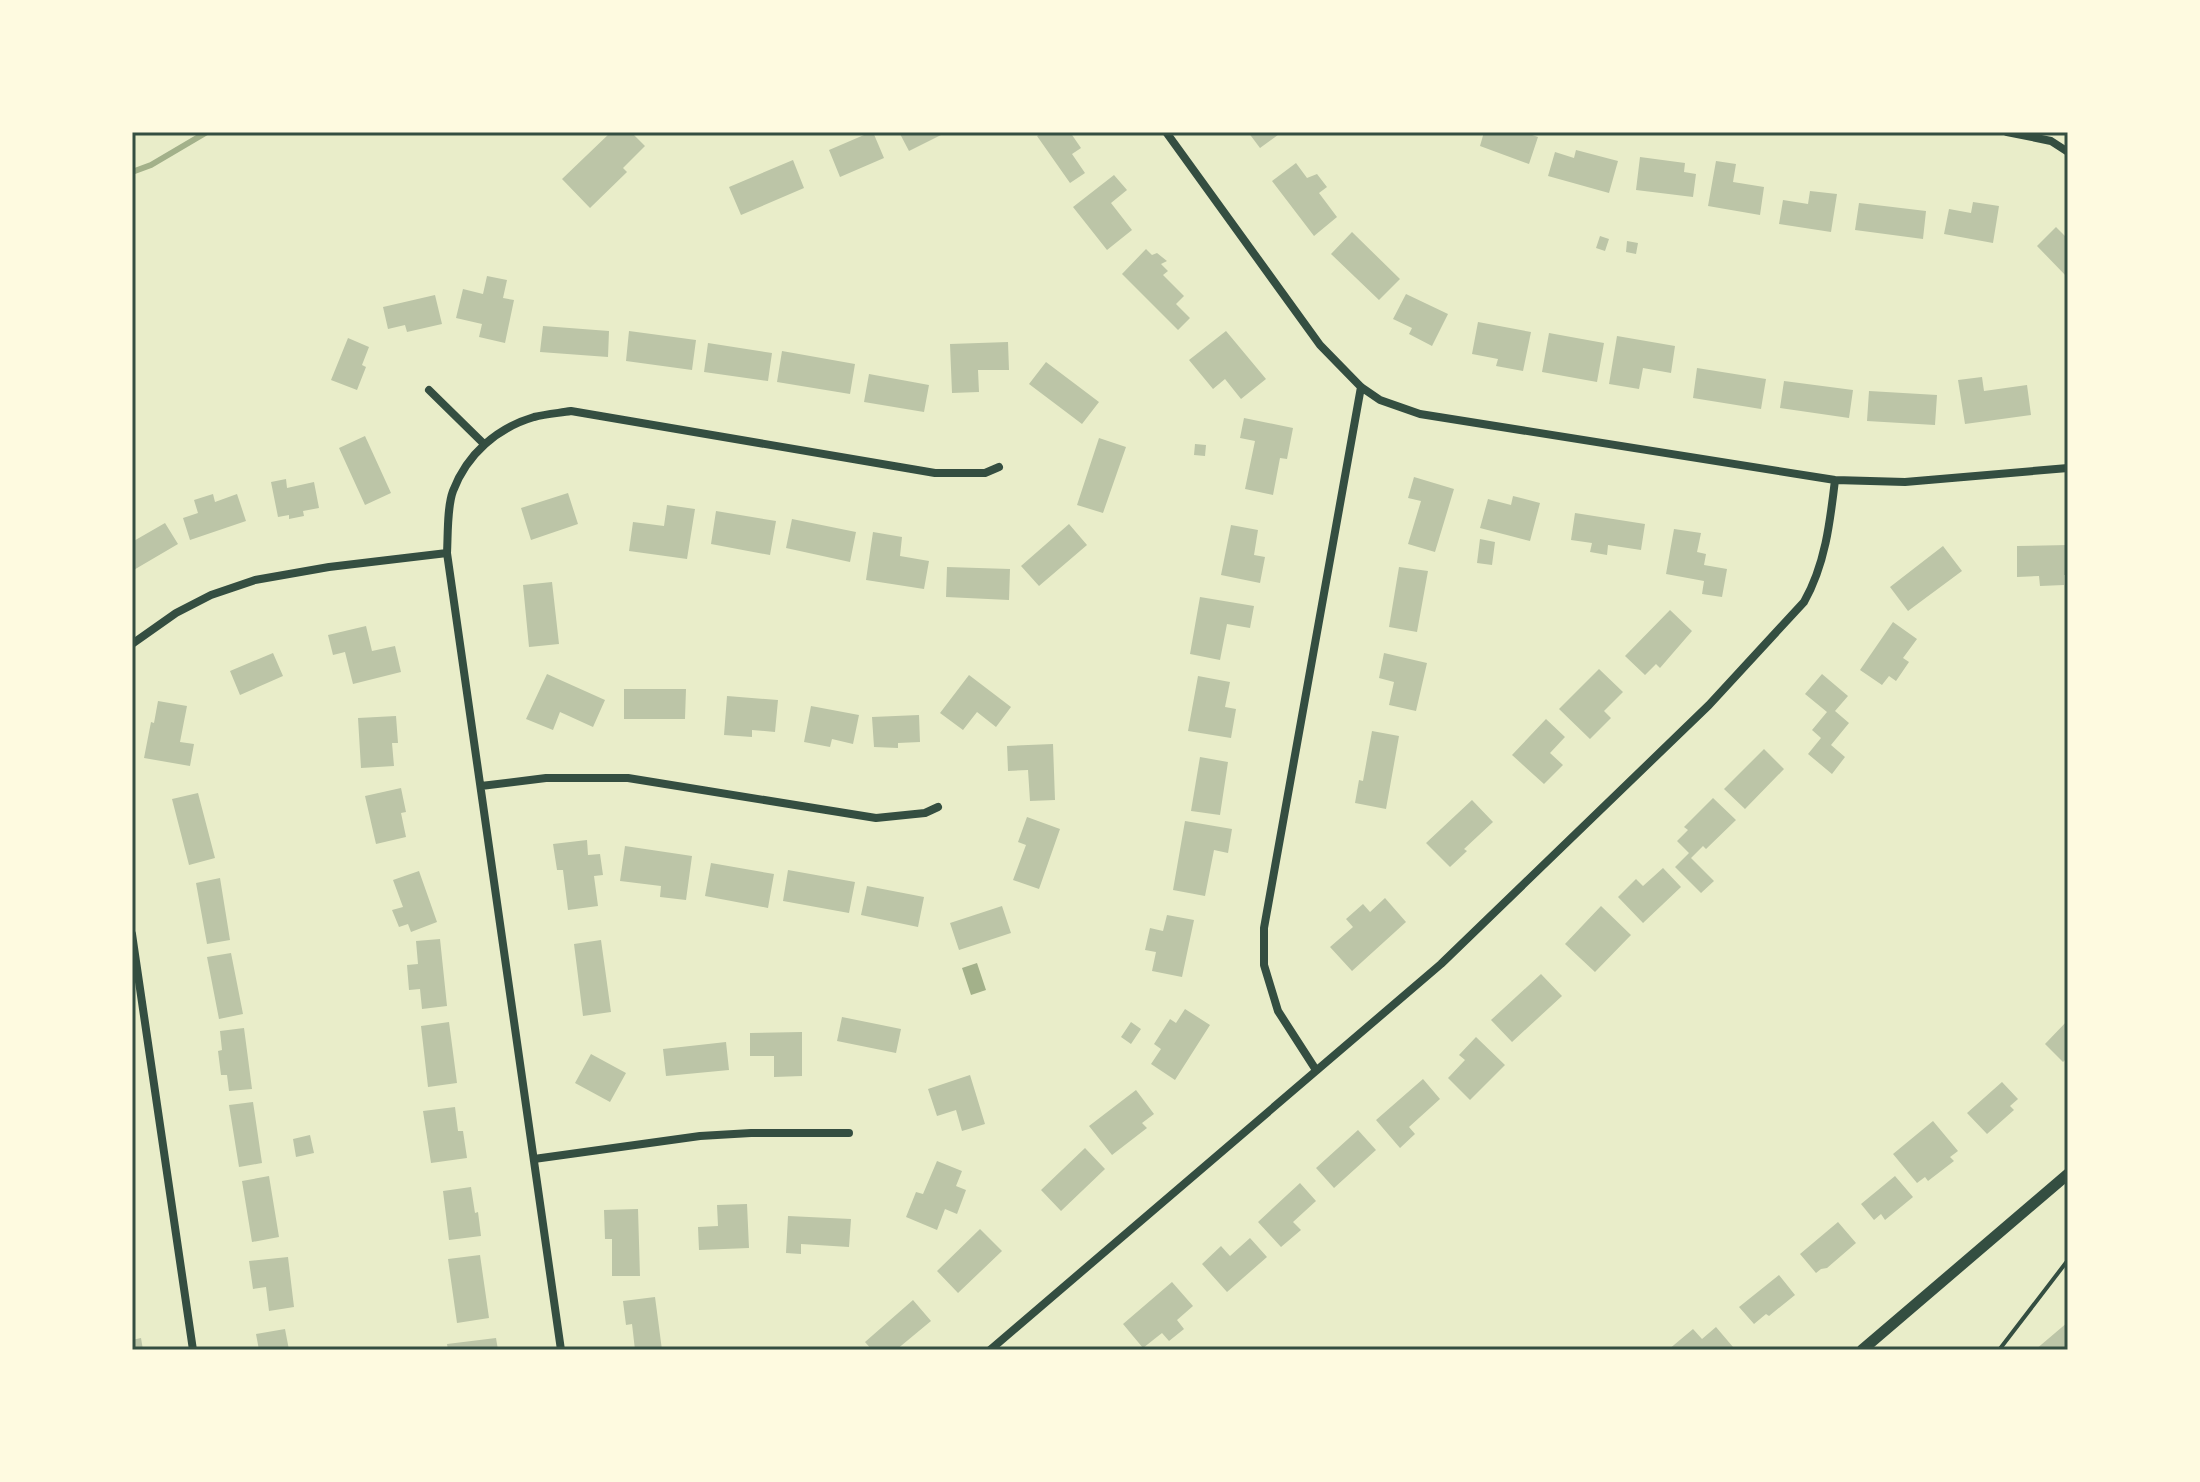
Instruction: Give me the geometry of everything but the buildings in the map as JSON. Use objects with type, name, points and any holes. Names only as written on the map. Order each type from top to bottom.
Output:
[{"type":"street","points":[[1166,132],[1320,345],[1361,387],[1380,400],[1420,414],[1835,480],[1905,482],[2068,468]]},
{"type":"street","points":[[2007,132],[2051,141],[2068,152]]},
{"type":"street","points":[[1316,1070],[1278,1011],[1264,965],[1264,928],[1361,387]]},
{"type":"street","points":[[429,390],[484,444]]},
{"type":"street","points":[[561,1350],[447,553],[452,493],[467,463],[484,444],[507,428],[535,417],[571,411],[935,473],[985,473],[999,467]]},
{"type":"street","points":[[990,1350],[1441,964],[1709,705],[1804,602],[1815,583],[1828,539],[1835,480]]},
{"type":"street","points":[[132,644],[176,613],[211,595],[255,580],[329,567],[447,553]]},
{"type":"street","points":[[481,786],[546,778],[628,778],[876,818],[925,813],[938,807]]},
{"type":"street","points":[[132,934],[193,1350]]},
{"type":"street","points":[[534,1159],[700,1136],[849,1133]]},
{"type":"street","points":[[1862,1350],[2068,1174]]},
{"type":"path","points":[[1999,1350],[2068,1260]]},
{"type":"shaded area","points":[[977,963],[986,990],[971,995],[962,968]]},
{"type":"waterway","points":[[132,172],[151,165],[207,132]]}]
